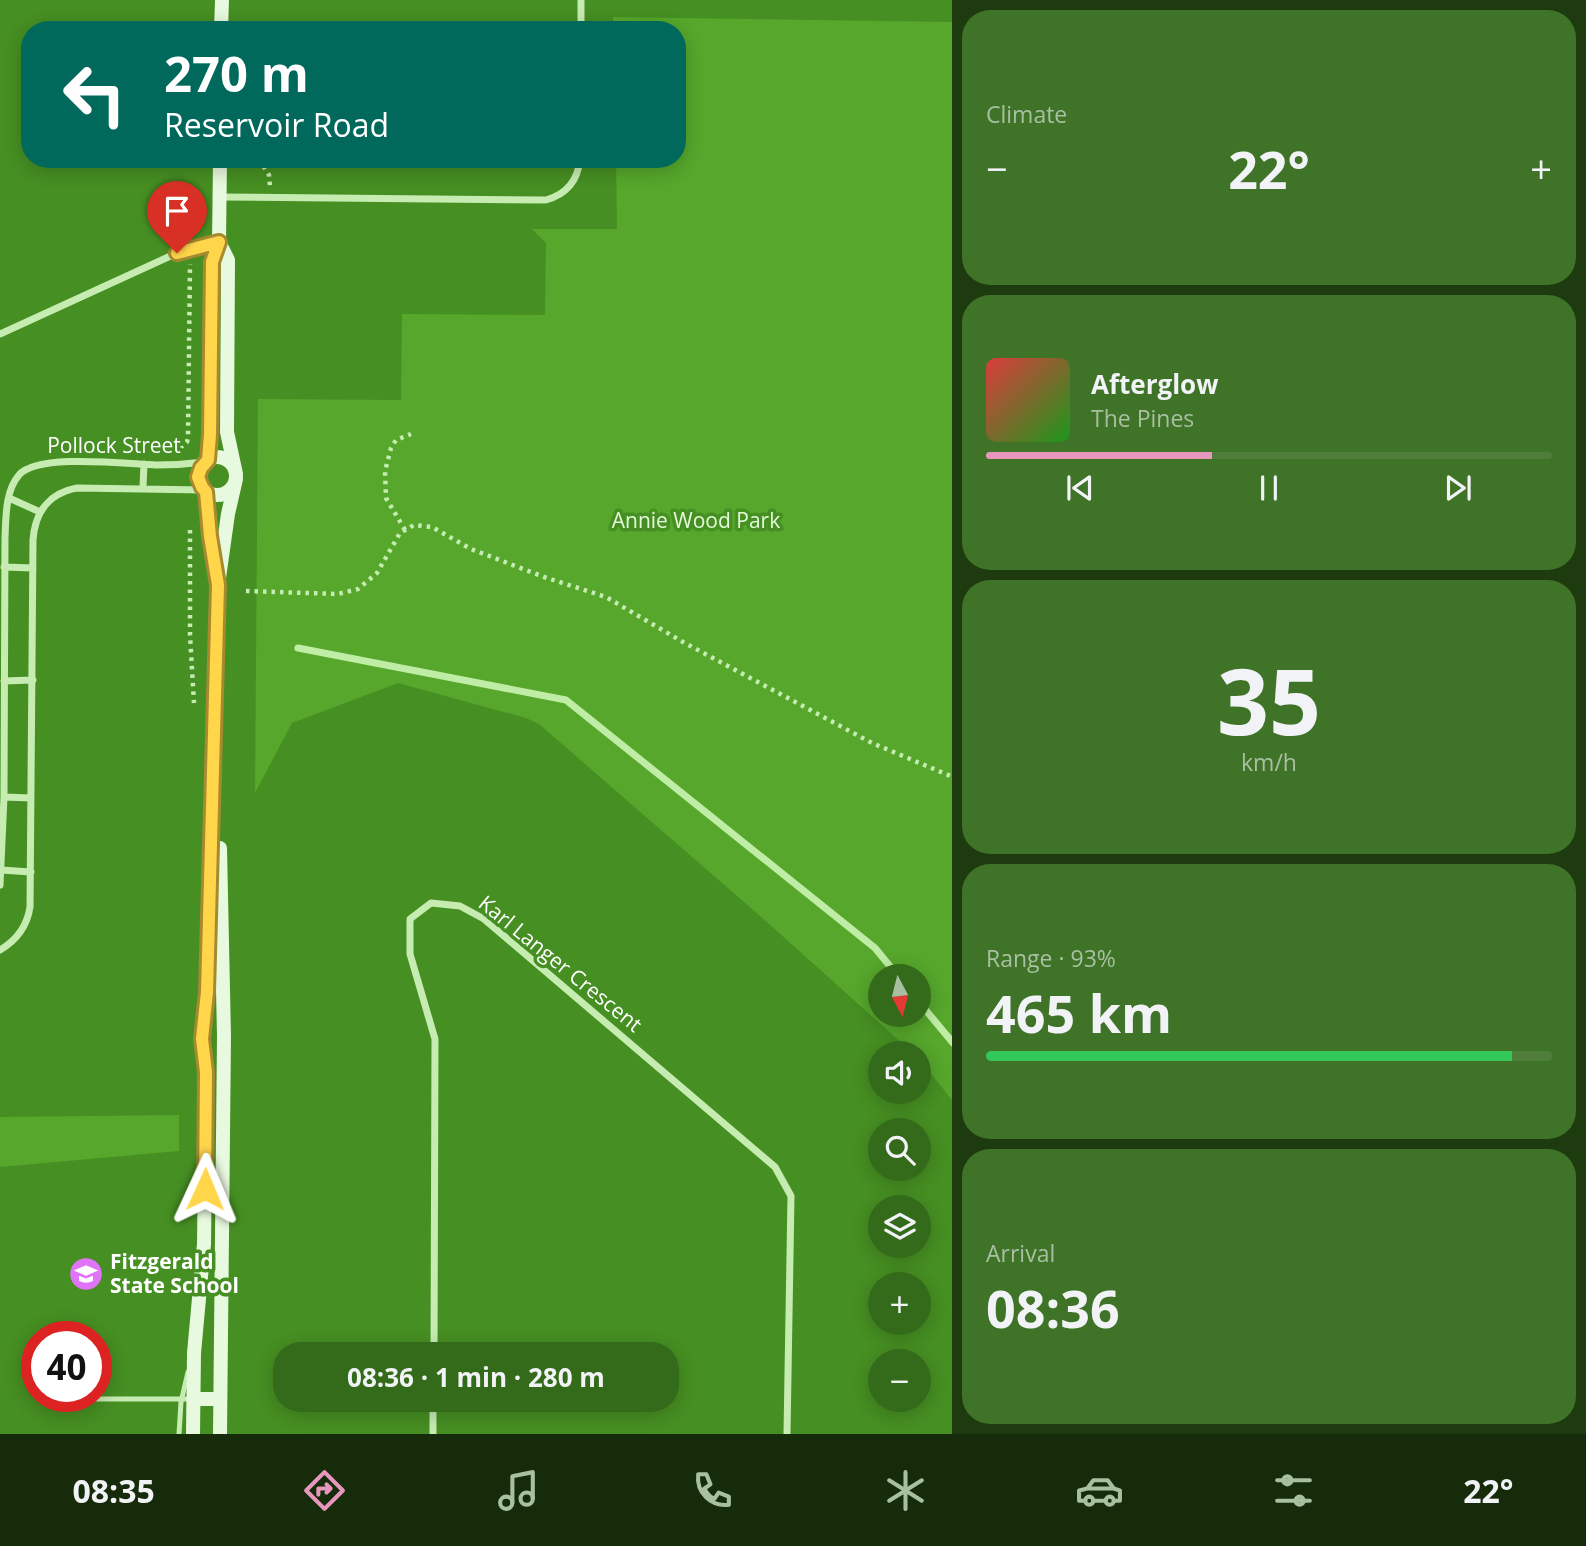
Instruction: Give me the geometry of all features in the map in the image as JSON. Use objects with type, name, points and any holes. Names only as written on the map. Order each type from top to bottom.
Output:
[{"type":"street","points":[[222,0],[222,21]]},
{"type":"street","points":[[581,0],[581,21]]},
{"type":"street","points":[[218,585],[205,491],[198,474],[206,461],[211,426],[212,262],[219,242],[220,168]]},
{"type":"street","points":[[220,197],[546,200],[563,193],[573,182],[577,168]]},
{"type":"street","points":[[0,334],[177,253],[219,242]]},
{"type":"street","points":[[193,1434],[187,1399],[204,1244],[206,1072],[202,1039],[207,992],[218,585],[236,476],[227,432],[228,260],[219,242]]},
{"type":"street","points":[[205,491],[223,495],[232,489],[236,476],[233,466],[223,458],[206,461]]},
{"type":"street","name":"Pollock Street","points":[[0,886],[4,797],[4,567],[9,498],[18,476],[36,465],[65,461],[144,464],[206,461]]},
{"type":"street","points":[[143,487],[144,464]]},
{"type":"street","name":"Pollock Street","points":[[40,512],[52,497],[67,489],[92,486],[205,491]]},
{"type":"street","points":[[0,950],[15,939],[26,923],[30,907],[33,533],[40,512],[9,498]]},
{"type":"street","points":[[4,567],[33,568]]},
{"type":"street","points":[[217,668],[223,1036],[220,1434]]},
{"type":"street","points":[[4,681],[33,681]]},
{"type":"street","points":[[4,797],[31,798]]},
{"type":"street","points":[[1,870],[31,872]]},
{"type":"street","name":"Karl Langer Crescent","points":[[434,1342],[435,1039],[410,954],[410,919],[431,903],[460,906],[484,919],[775,1167],[791,1196],[787,1434]]},
{"type":"street","points":[[187,1399],[220,1399]]},
{"type":"street","points":[[433,1412],[433,1434]]},
{"type":"lane","points":[[112,1399],[187,1399],[179,1434]]},
{"type":"path","points":[[265,168],[269,175],[270,197]]},
{"type":"path","points":[[177,455],[177,448],[184,445],[188,438],[191,264]]},
{"type":"path","points":[[405,530],[386,498],[385,471],[396,440],[411,434]]},
{"type":"path","points":[[246,590],[338,594],[358,589],[377,573],[400,533],[414,525],[432,527],[471,549],[606,597],[683,642],[872,743],[952,777]]},
{"type":"green space","name":"Annie Wood Park","points":[[613,17],[952,22],[952,1100],[931,1074],[931,1041],[900,1041],[884,1027],[931,1027],[931,964],[868,964],[868,1013],[539,724],[526,718],[398,683],[292,723],[255,793],[258,399],[401,400],[402,314],[545,315],[546,243],[532,229],[617,229],[616,168],[686,168],[686,21],[613,21]]},
{"type":"green space","points":[[179,1115],[179,1151],[0,1167],[0,1117]]},
{"type":"waterway","points":[[298,648],[566,700],[875,948],[888,964]]},
{"type":"waterway","points":[[931,1016],[952,1042]]},
{"type":"place","name":"Fitzgerald State School","points":[[86,1274]]},
{"type":"route","points":[[177,253],[219,242],[212,262],[211,426],[208,460],[202,464],[198,474],[200,484],[206,492],[218,585],[207,992],[202,1039],[206,1062],[205,1189]]}]
